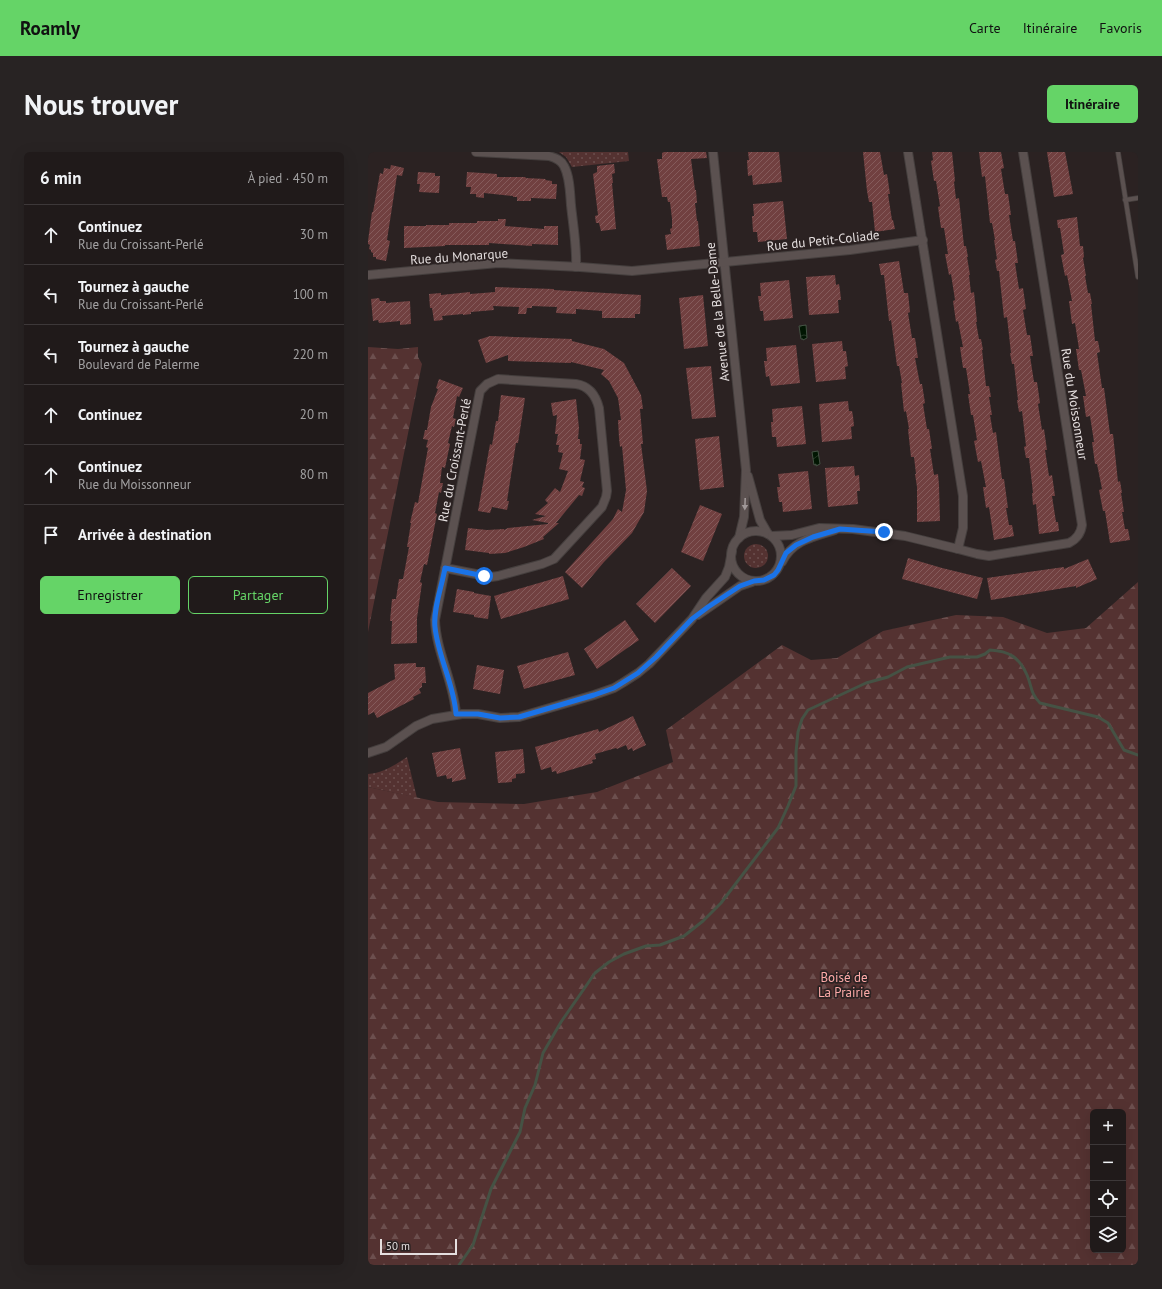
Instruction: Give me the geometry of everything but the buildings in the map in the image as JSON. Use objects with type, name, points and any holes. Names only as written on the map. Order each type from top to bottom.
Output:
[{"type":"street","points":[[476,152],[549,156],[556,158],[562,163],[566,171],[569,187],[576,267]]},
{"type":"street","name":"Avenue de la Belle-Dame","points":[[713,152],[746,470],[744,517],[739,538]]},
{"type":"street","points":[[908,152],[963,496],[963,528],[958,549]]},
{"type":"street","name":"Rue du Moissonneur","points":[[770,535],[792,535],[814,529],[840,529],[894,534],[916,538],[984,556],[1064,545],[1077,538],[1082,525],[1023,152]]},
{"type":"street","name":"Rue du Petit-Coliade","points":[[725,263],[861,249],[923,240]]},
{"type":"street","name":"Rue du Monarque","points":[[368,275],[498,263],[632,271],[725,263]]},
{"type":"street","name":"Rue du Croissant-Perlé","points":[[445,568],[491,577],[548,562],[560,555],[598,512],[606,497],[606,482],[598,408],[595,397],[587,388],[583,385],[576,384],[503,379],[493,380],[483,387],[478,397],[436,613],[435,626],[438,642],[454,695],[456,714]]},
{"type":"street","name":"Avenue de la Belle-Dame","points":[[746,470],[760,520],[770,535]]},
{"type":"street","name":"Rue du Moissonneur","points":[[780,564],[786,553],[796,545],[813,537],[840,529]]},
{"type":"street","points":[[368,754],[386,748],[409,730],[421,723],[438,717],[456,714],[478,714],[500,718],[519,717],[614,688],[633,677],[646,667],[692,619],[706,598],[725,577],[729,567],[734,544],[739,538],[753,531],[770,535],[777,542],[782,556],[778,570],[768,578],[745,584],[732,591],[692,619]]},
{"type":"street","points":[[732,551],[731,560],[734,568],[746,579],[754,581]]},
{"type":"lane","points":[[1118,152],[1138,277]]},
{"type":"lane","points":[[1125,200],[1138,198]]},
{"type":"green space","points":[[559,152],[628,152],[629,161],[572,167],[566,157]]},
{"type":"green space","points":[[368,347],[398,349],[418,347],[418,357],[422,364],[368,632]]},
{"type":"green space","points":[[756,544],[765,547],[768,556],[765,565],[756,568],[747,565],[744,556],[747,547]]},
{"type":"green space","name":"Boisé de La Prairie","points":[[1138,582],[1138,1265],[368,1265],[368,787],[438,802],[524,804],[597,792],[673,762],[666,730],[782,645],[811,660],[837,658],[883,631],[956,615],[1003,617],[1047,633],[1086,628]]},
{"type":"green space","points":[[407,757],[417,798],[368,787],[368,774],[384,770]]},
{"type":"water","points":[[806,325],[807,338],[803,340],[801,339],[799,326]]},
{"type":"water","points":[[818,451],[820,464],[816,466],[816,464],[814,465],[812,452]]},
{"type":"waterway","points":[[459,1265],[473,1245],[491,1189],[520,1132],[525,1108],[535,1085],[543,1053],[561,1022],[595,973],[609,962],[624,954],[646,946],[660,945],[684,936],[703,921],[721,903],[778,828],[788,806],[796,786],[796,752],[798,732],[802,719],[808,710],[866,683],[888,677],[907,667],[950,657],[977,657],[990,650],[1003,652],[1017,659],[1024,669],[1033,693],[1040,703],[1098,717],[1108,723],[1124,750],[1138,755]]},
{"type":"route","points":[[484,576],[445,568],[435,620],[436,633],[454,695],[456,714],[478,714],[500,718],[512,718],[594,695],[614,688],[627,681],[656,657],[692,619],[740,586],[754,581],[764,580],[774,575],[786,553],[805,540],[840,529],[884,532]]}]
